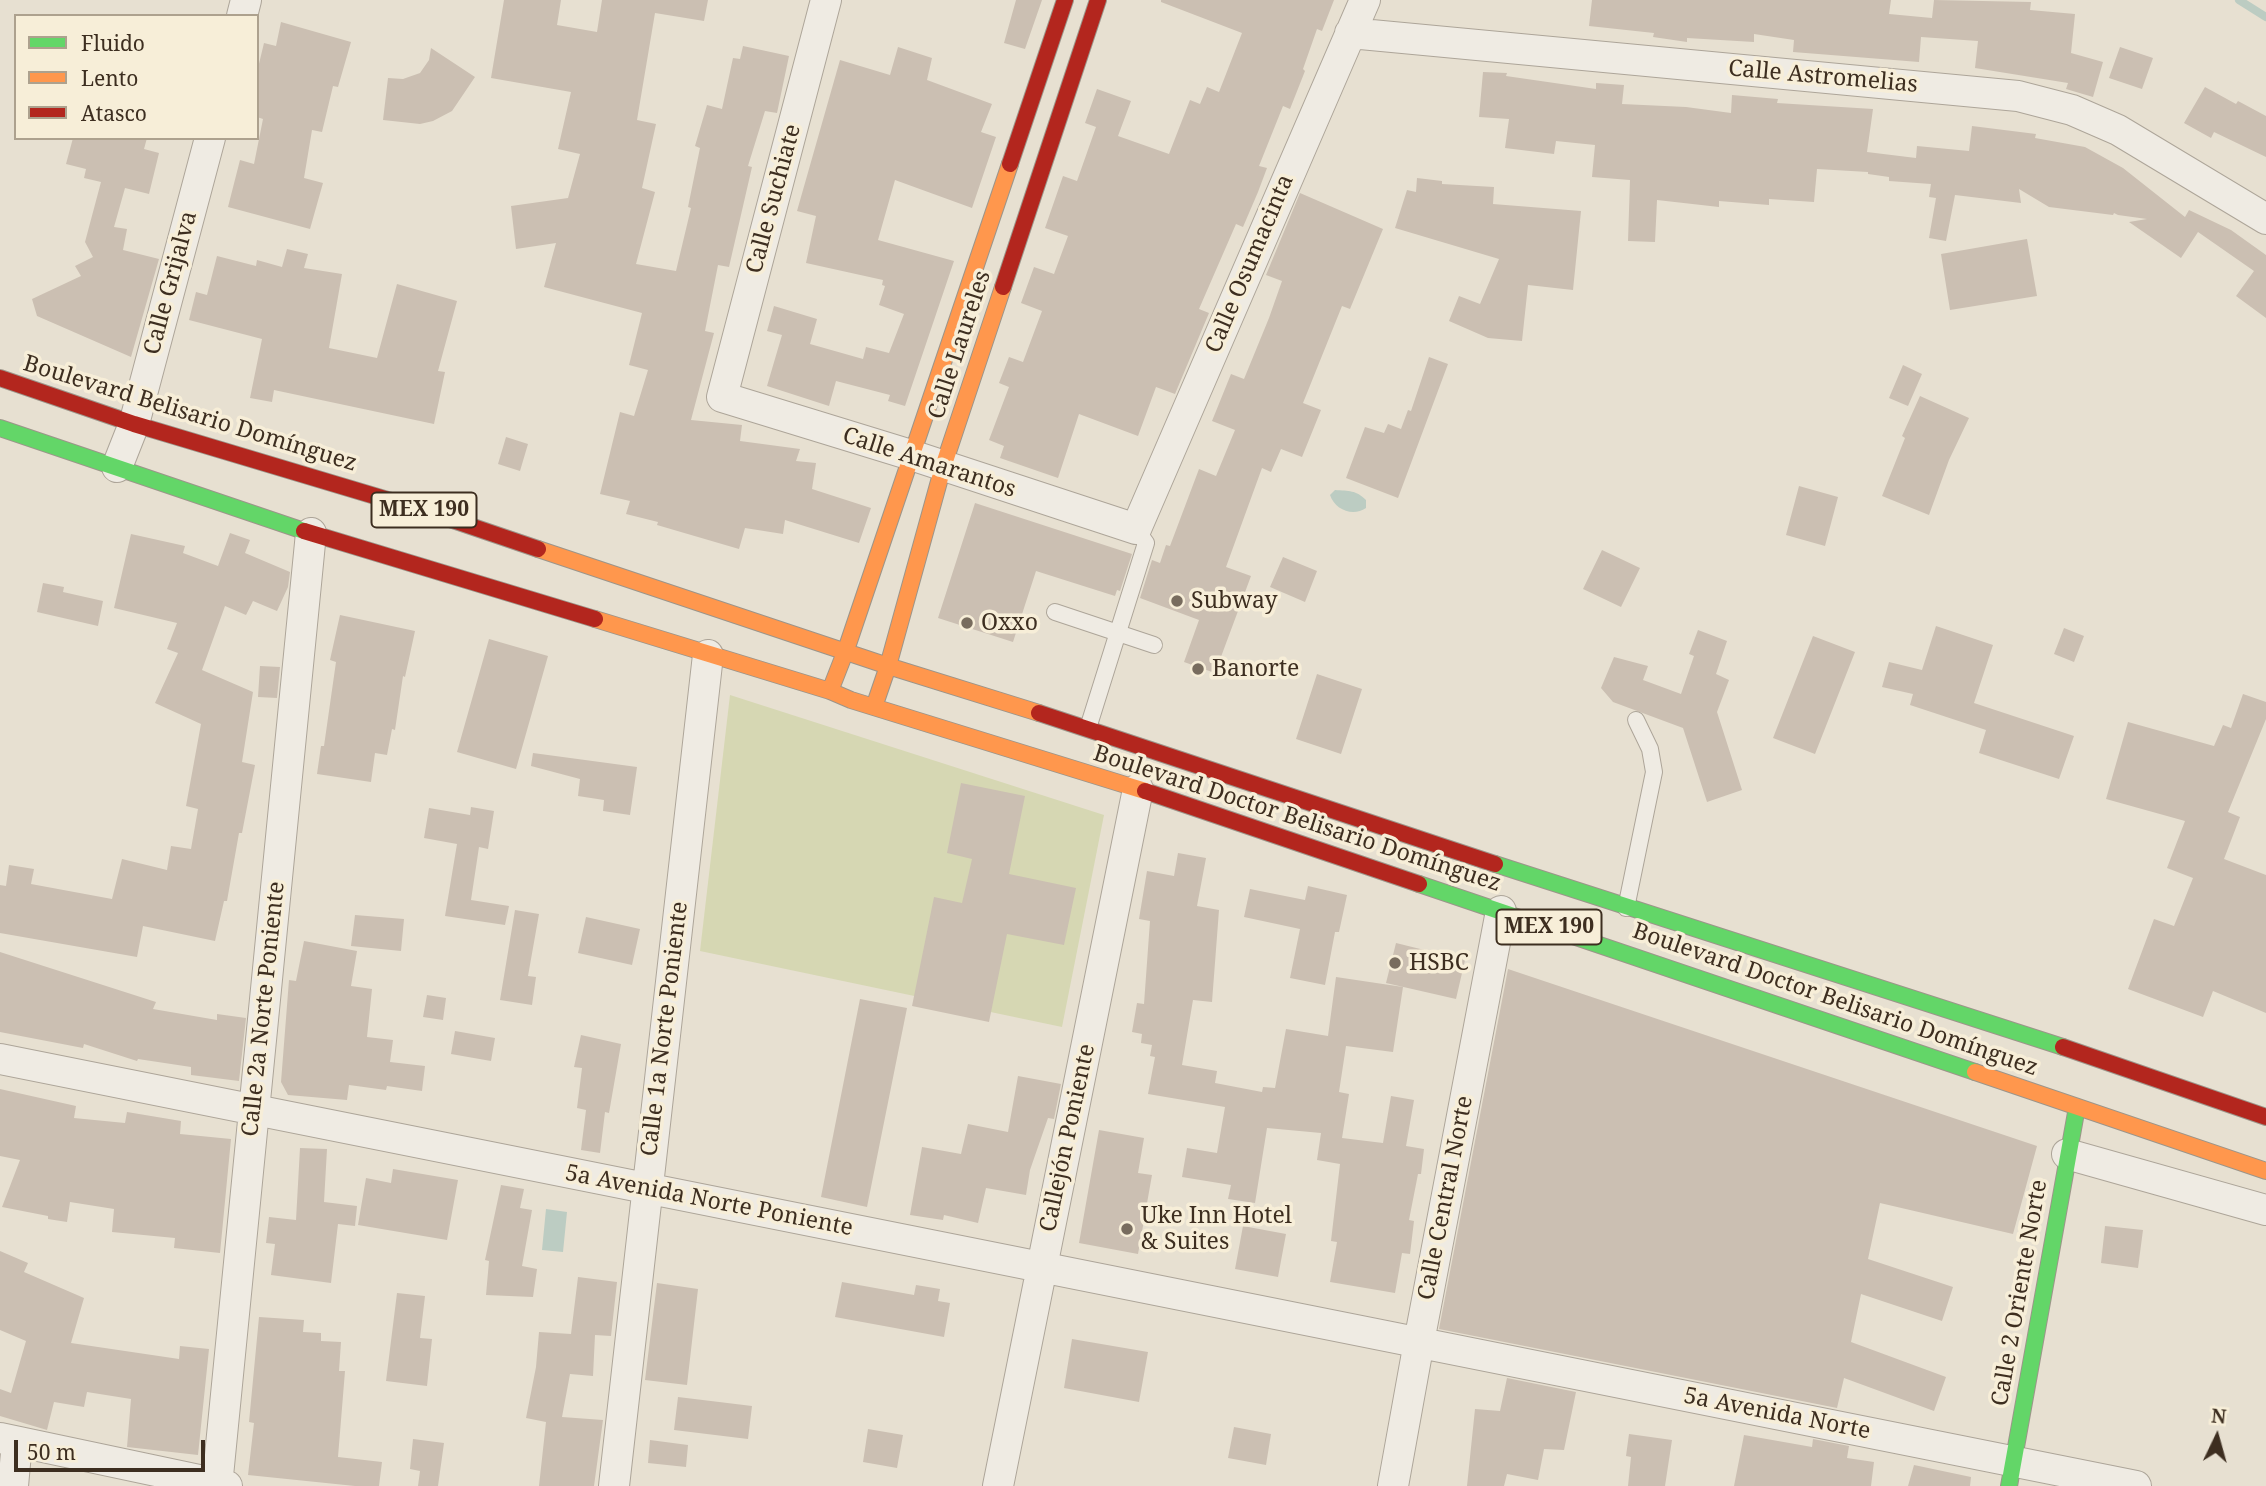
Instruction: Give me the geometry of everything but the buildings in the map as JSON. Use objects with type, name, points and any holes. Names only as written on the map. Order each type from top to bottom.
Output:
[{"type":"main road","name":"Calle Laureles","points":[[830,691],[1065,0]]},
{"type":"main road","name":"Calle Laureles","points":[[874,707],[888,666],[943,467],[1098,0]]},
{"type":"main road","name":"Boulevard Belisario Domínguez","points":[[0,378],[134,424],[435,514],[846,650]]},
{"type":"main road","name":"MEX 190","points":[[0,428],[311,533],[830,691]]},
{"type":"main road","name":"Boulevard Doctor Belisario Domínguez","points":[[846,650],[1626,908],[2088,1055],[2266,1117]]},
{"type":"main road","name":"Boulevard Doctor Belisario Domínguez","points":[[830,691],[1139,789],[2266,1171]]},
{"type":"main road","name":"Calle 2 Oriente Norte","points":[[2012,1474],[2077,1107]]},
{"type":"street","name":"Calle Suchiate","points":[[722,397],[826,0]]},
{"type":"street","name":"Calle Osumacinta","points":[[1136,529],[1365,0]]},
{"type":"street","name":"Calle Astromelias","points":[[1350,33],[2018,96],[2072,110],[2118,130],[2266,219]]},
{"type":"street","name":"Calle Grijalva","points":[[117,467],[134,424],[209,140]]},
{"type":"street","name":"Calle Amarantos","points":[[722,397],[911,455],[1136,529]]},
{"type":"street","name":"Calle 2a Norte Poniente","points":[[220,1485],[311,533]]},
{"type":"street","name":"Calle 1a Norte Poniente","points":[[614,1486],[708,655]]},
{"type":"street","name":"Callejón Poniente","points":[[998,1486],[1139,789]]},
{"type":"street","name":"Calle Central Norte","points":[[1393,1486],[1501,911]]},
{"type":"street","name":"5a Avenida Norte Poniente","points":[[0,1059],[1419,1342]]},
{"type":"street","points":[[2067,1154],[2266,1210]]},
{"type":"street","name":"5a Avenida Norte","points":[[1419,1342],[2012,1474],[2136,1486]]},
{"type":"street","points":[[13,1486],[9,1440],[220,1485]]},
{"type":"lane","points":[[1088,728],[1146,543],[1136,529]]},
{"type":"lane","points":[[1055,612],[1154,645]]},
{"type":"lane","points":[[1626,908],[1654,772],[1650,749],[1636,720]]},
{"type":"green space","points":[[730,695],[1104,815],[1062,1027],[700,951]]},
{"type":"shaded area","points":[[1335,490],[1359,494],[1366,500],[1366,508],[1350,512],[1340,508],[1330,495]]},
{"type":"shaded area","points":[[546,1209],[567,1212],[563,1252],[542,1250]]},
{"type":"waterway","points":[[2239,0],[2266,17]]},
{"type":"traffic: fast","points":[[0,428],[304,531]]},
{"type":"traffic: fast","points":[[1495,864],[2063,1047]]},
{"type":"traffic: fast","points":[[1419,884],[1975,1072]]},
{"type":"traffic: fast","points":[[2009,1486],[2077,1107]]},
{"type":"traffic: slow","points":[[830,691],[1010,164]]},
{"type":"traffic: slow","points":[[874,707],[888,666],[943,467],[1003,287]]},
{"type":"traffic: slow","points":[[538,549],[888,666],[1039,713]]},
{"type":"traffic: slow","points":[[595,619],[1145,791]]},
{"type":"traffic: slow","points":[[1975,1072],[2266,1171]]},
{"type":"traffic: jam","points":[[1010,164],[1065,0]]},
{"type":"traffic: jam","points":[[1003,287],[1098,0]]},
{"type":"traffic: jam","points":[[0,378],[134,424],[435,514],[538,549]]},
{"type":"traffic: jam","points":[[304,531],[595,619]]},
{"type":"traffic: jam","points":[[1039,713],[1495,864]]},
{"type":"traffic: jam","points":[[1145,791],[1419,884]]},
{"type":"traffic: jam","points":[[2063,1047],[2266,1117]]},
{"type":"place","name":"Subway","points":[[1177,601]]},
{"type":"place","name":"Oxxo","points":[[967,623]]},
{"type":"place","name":"Banorte","points":[[1198,669]]},
{"type":"place","name":"HSBC","points":[[1395,963]]},
{"type":"place","name":"Uke Inn Hotel & Suites","points":[[1127,1229]]}]
